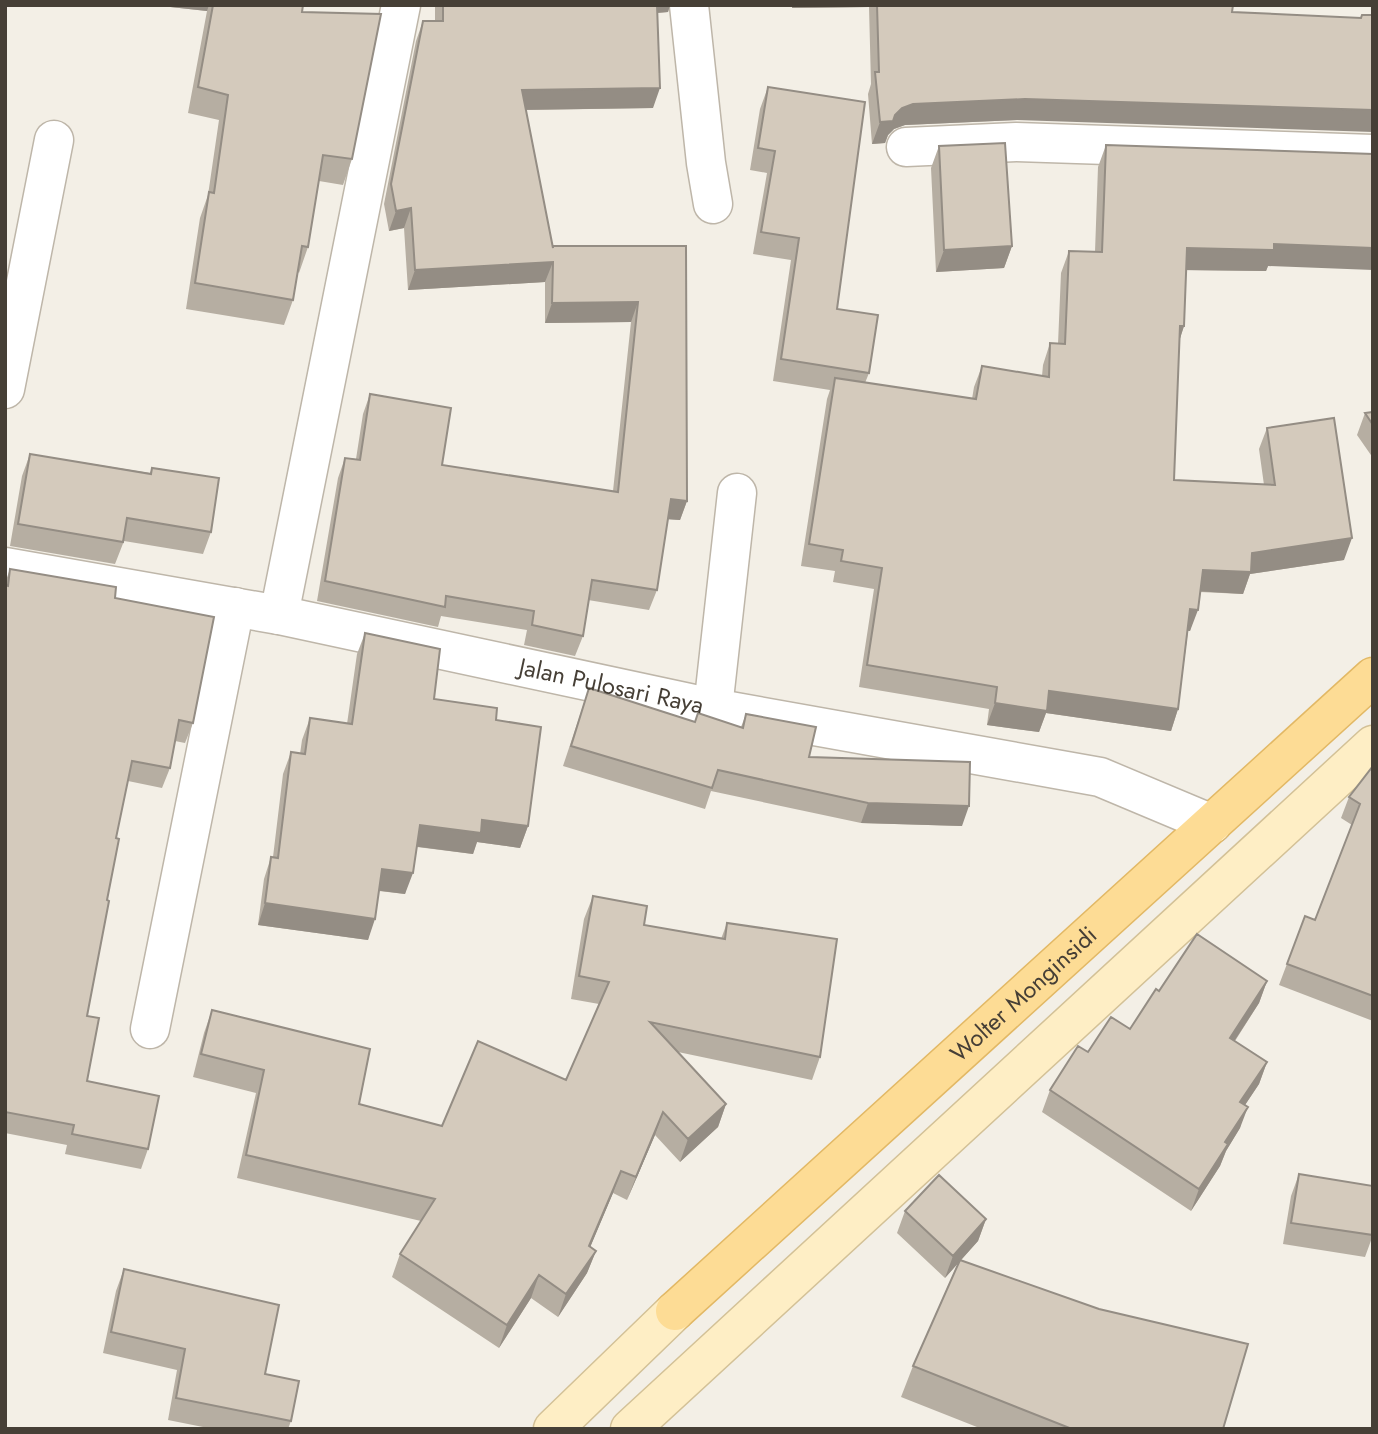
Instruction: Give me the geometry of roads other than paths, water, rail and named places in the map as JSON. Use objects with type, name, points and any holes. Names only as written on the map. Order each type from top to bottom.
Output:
[{"type":"main road","name":"Wolter Monginsidi","points":[[553,1429],[675,1311],[1373,677]]},
{"type":"main road","points":[[630,1429],[1373,745]]},
{"type":"street","points":[[279,615],[401,5]]},
{"type":"street","points":[[689,5],[713,204]]},
{"type":"street","points":[[5,389],[54,140]]},
{"type":"street","points":[[906,147],[1016,142],[1373,154]]},
{"type":"street","points":[[713,708],[737,493]]},
{"type":"street","name":"Jalan Pulosari Raya","points":[[5,567],[279,615],[713,708],[1100,776],[1212,824]]},
{"type":"street","points":[[150,1029],[235,607]]}]
